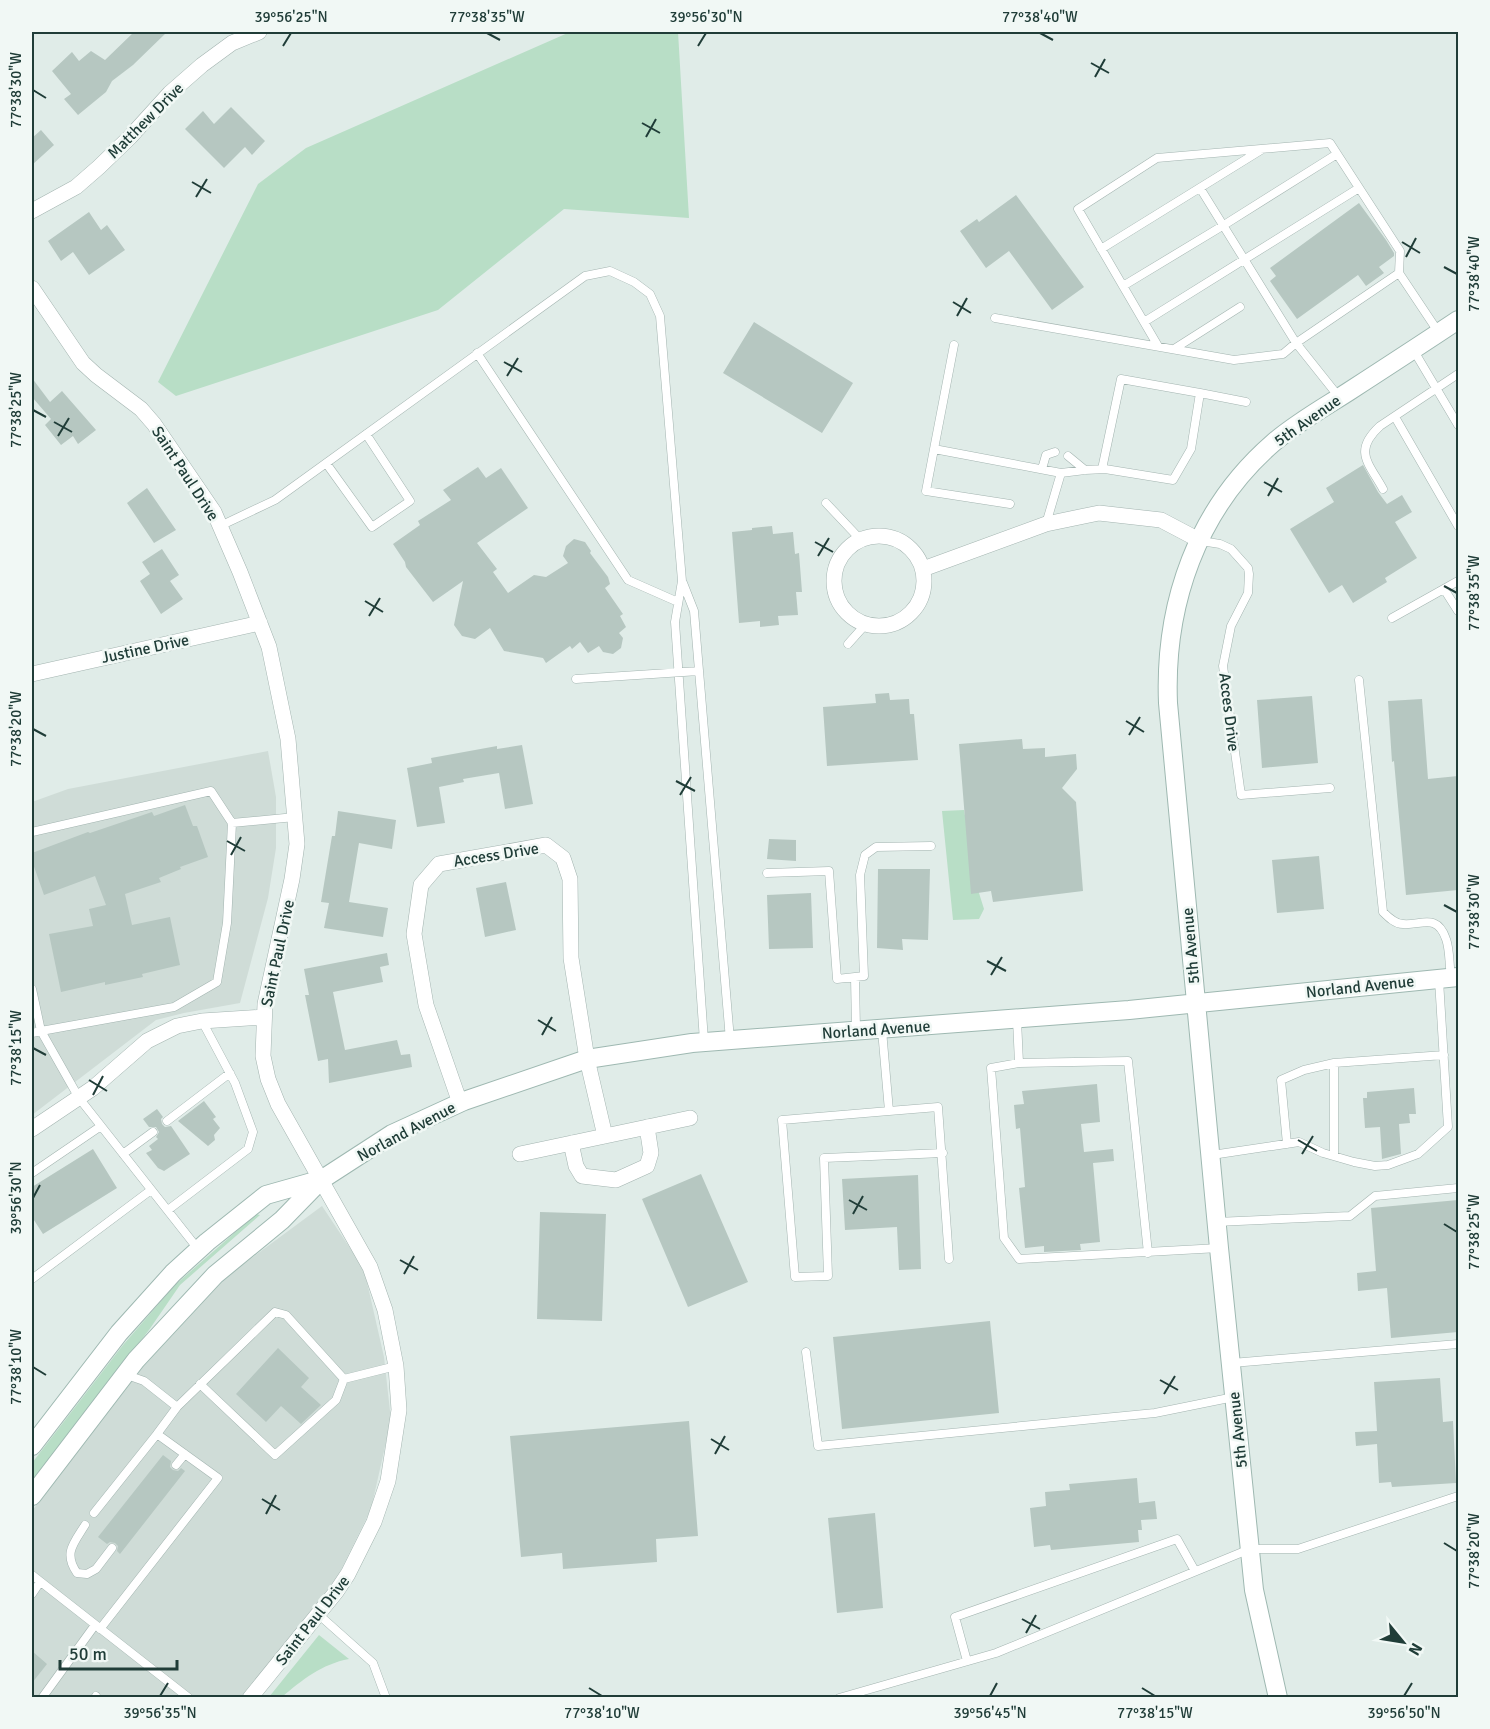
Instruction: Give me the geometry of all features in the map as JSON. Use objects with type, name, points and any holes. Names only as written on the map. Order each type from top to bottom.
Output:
[{"type":"main road","name":"5th Avenue","points":[[1278,1698],[1254,1590],[1230,1363],[1167,681],[1170,637],[1175,608],[1199,540],[1224,498],[1251,465],[1291,428],[1458,320]]},
{"type":"main road","name":"Norland Avenue","points":[[32,1496],[125,1374],[215,1275],[282,1220],[321,1180],[392,1134],[460,1102],[587,1059],[704,1042],[1129,1010],[1449,978]]},
{"type":"main road","name":"Norland Avenue","points":[[32,1446],[119,1333],[173,1273],[266,1195],[321,1180]]},
{"type":"street","name":"Matthew Drive","points":[[32,211],[76,187],[130,137],[170,93],[201,65],[232,43],[260,32]]},
{"type":"street","name":"Saint Paul Drive","points":[[32,288],[83,363],[141,409],[154,424],[214,512],[269,647],[288,739],[297,844],[292,879],[264,1004],[263,1056],[268,1079],[278,1104],[370,1267],[385,1310],[396,1366],[399,1410],[393,1456],[388,1481],[374,1522],[348,1574],[250,1698]]},
{"type":"street","points":[[923,568],[1046,524],[1099,513],[1161,520],[1199,540]]},
{"type":"street","points":[[883,536],[896,539],[918,556],[923,568],[925,583],[916,609],[893,625],[879,627],[865,625],[852,618],[842,607],[836,594],[834,579],[837,565],[845,552],[860,539],[883,536]]},
{"type":"street","name":"Justine Drive","points":[[32,674],[260,623]]},
{"type":"street","name":"Access Drive","points":[[460,1102],[426,1005],[414,934],[421,885],[439,864],[546,845],[563,858],[570,879],[571,958],[587,1059],[605,1136]]},
{"type":"street","points":[[32,1129],[93,1088],[147,1041],[177,1026],[202,1021],[264,1017]]},
{"type":"street","points":[[520,1154],[690,1118]]},
{"type":"street","points":[[571,1143],[576,1166],[582,1176],[616,1180],[648,1166],[651,1153],[647,1127]]},
{"type":"lane","points":[[1158,346],[1078,208],[1157,158],[1330,142],[1400,251],[1399,273],[1438,333]]},
{"type":"lane","points":[[1101,249],[1264,148]]},
{"type":"lane","points":[[1123,286],[1337,154]]},
{"type":"lane","points":[[1200,188],[1296,343],[1339,397]]},
{"type":"lane","points":[[1144,322],[1359,188]]},
{"type":"lane","points":[[220,526],[275,500],[585,276],[610,271],[634,282],[650,294],[660,316],[682,581],[675,622],[704,1042]]},
{"type":"lane","points":[[995,318],[1234,360],[1283,354],[1399,273]]},
{"type":"lane","points":[[1174,349],[1240,307]]},
{"type":"lane","points":[[954,345],[926,491],[1010,504]]},
{"type":"lane","points":[[1413,349],[1458,424]]},
{"type":"lane","points":[[477,353],[628,580],[678,603]]},
{"type":"lane","points":[[1383,489],[1365,455],[1364,446],[1373,432],[1458,374]]},
{"type":"lane","points":[[1102,469],[1121,379],[1246,402]]},
{"type":"lane","points":[[934,449],[1061,473],[1102,469],[1173,480],[1191,449],[1200,393]]},
{"type":"lane","points":[[1395,417],[1458,525]]},
{"type":"lane","points":[[326,463],[372,527],[410,501],[366,434]]},
{"type":"lane","points":[[1042,469],[1046,455],[1055,452]]},
{"type":"lane","points":[[1068,456],[1085,470]]},
{"type":"lane","points":[[1046,524],[1061,473]]},
{"type":"lane","points":[[825,503],[860,539]]},
{"type":"lane","name":"Acces Drive","points":[[1199,540],[1220,544],[1231,549],[1248,568],[1250,574],[1248,593],[1231,626],[1223,666],[1240,795],[1330,788]]},
{"type":"lane","points":[[682,581],[694,611],[730,1040]]},
{"type":"lane","points":[[1392,618],[1458,581]]},
{"type":"lane","points":[[1444,589],[1458,611]]},
{"type":"lane","points":[[848,644],[865,625]]},
{"type":"lane","points":[[576,679],[699,671]]},
{"type":"lane","points":[[1210,1155],[1299,1142],[1323,1153],[1354,1162],[1376,1166],[1388,1165],[1418,1154],[1448,1127],[1444,1055],[1449,978],[1446,940],[1437,926],[1429,921],[1402,924],[1383,912],[1359,680]]},
{"type":"lane","points":[[32,832],[211,792],[232,822],[227,923],[217,982],[174,1007],[32,1033]]},
{"type":"lane","points":[[232,822],[295,817]]},
{"type":"lane","points":[[767,873],[829,871],[837,979],[864,976],[860,875],[865,855],[876,847],[931,846]]},
{"type":"lane","points":[[855,977],[856,1031]]},
{"type":"lane","points":[[32,989],[41,1031],[79,1098],[199,1250]]},
{"type":"lane","points":[[1017,1018],[1019,1063]]},
{"type":"lane","points":[[168,1210],[248,1149],[253,1132],[230,1073],[202,1021]]},
{"type":"lane","points":[[882,1029],[888,1111]]},
{"type":"lane","points":[[1287,1144],[1281,1080],[1304,1070],[1334,1063],[1444,1055]]},
{"type":"lane","points":[[1148,1253],[1128,1061],[1019,1063],[991,1068],[1004,1238],[1019,1259],[1148,1253],[1219,1248]]},
{"type":"lane","points":[[1334,1063],[1334,1156]]},
{"type":"lane","points":[[167,1121],[230,1073]]},
{"type":"lane","points":[[943,1153],[824,1158],[828,1276],[795,1276],[782,1120],[938,1107],[943,1153],[949,1259]]},
{"type":"lane","points":[[32,1173],[101,1126]]},
{"type":"lane","points":[[123,1154],[153,1132]]},
{"type":"lane","points":[[1216,1222],[1350,1216],[1376,1196],[1458,1188]]},
{"type":"lane","points":[[32,1279],[151,1190]]},
{"type":"lane","points":[[94,1513],[177,1407],[275,1312],[286,1315],[344,1379]]},
{"type":"lane","points":[[1230,1363],[1458,1344]]},
{"type":"lane","points":[[806,1352],[818,1446],[1155,1413],[1234,1397]]},
{"type":"lane","points":[[344,1379],[396,1366]]},
{"type":"lane","points":[[125,1374],[144,1381],[177,1407]]},
{"type":"lane","points":[[200,1384],[276,1455],[336,1400],[344,1379]]},
{"type":"lane","points":[[42,1698],[218,1478],[157,1434]]},
{"type":"lane","points":[[176,1465],[185,1454]]},
{"type":"lane","points":[[839,1698],[996,1653],[1250,1549],[1298,1549],[1458,1496]]},
{"type":"lane","points":[[86,1525],[70,1550],[71,1563],[77,1573],[87,1574],[96,1569],[112,1548]]},
{"type":"lane","points":[[967,1661],[955,1617],[1177,1539],[1195,1571]]},
{"type":"lane","points":[[32,1575],[189,1698]]},
{"type":"lane","points":[[32,1594],[40,1582]]},
{"type":"lane","points":[[318,1614],[373,1664],[386,1698]]},
{"type":"shaded area","points":[[268,751],[276,797],[276,848],[268,898],[240,1003],[156,1020],[32,1115],[32,802],[68,789]]},
{"type":"shaded area","points":[[322,1206],[364,1269],[384,1357],[391,1420],[371,1509],[337,1578],[243,1697],[32,1697],[32,1511],[147,1359],[219,1282]]},
{"type":"green space","points":[[570,32],[678,32],[689,218],[564,209],[438,310],[176,396],[158,382],[258,184],[306,148]]},
{"type":"green space","points":[[964,810],[984,909],[979,919],[953,920],[942,811]]},
{"type":"green space","points":[[256,1214],[260,1215],[180,1285],[149,1330],[32,1482],[32,1463],[123,1345],[175,1285]]},
{"type":"green space","points":[[319,1635],[349,1659],[321,1669],[282,1697],[269,1697]]},
{"type":"building","points":[[134,32],[167,32],[133,65],[112,81],[106,92],[78,115],[64,99],[71,94],[52,71],[72,52],[79,61],[91,51],[105,60]]},
{"type":"building","points":[[231,107],[265,141],[252,155],[245,147],[224,168],[185,129],[203,111],[214,124]]},
{"type":"building","points":[[41,130],[54,145],[32,165],[32,138]]},
{"type":"building","points":[[1016,195],[1084,287],[1052,310],[1009,251],[986,268],[960,231],[977,219],[979,222]]},
{"type":"building","points":[[1359,203],[1386,240],[1394,256],[1379,267],[1384,273],[1366,286],[1358,275],[1297,319],[1270,281],[1276,276],[1270,268]]},
{"type":"building","points":[[89,212],[101,230],[107,225],[125,250],[89,275],[73,252],[61,261],[48,241]]},
{"type":"building","points":[[754,322],[853,383],[822,433],[723,373]]},
{"type":"building","points":[[32,378],[50,402],[62,391],[96,430],[78,444],[73,436],[61,445],[45,425],[51,419],[32,397]]},
{"type":"building","points":[[1363,465],[1387,504],[1402,495],[1412,512],[1395,522],[1417,558],[1385,578],[1387,582],[1353,603],[1342,585],[1329,593],[1290,529],[1334,502],[1326,488]]},
{"type":"building","points":[[478,467],[486,478],[501,468],[528,508],[477,543],[497,569],[493,572],[508,593],[534,575],[546,577],[568,563],[563,556],[566,546],[574,539],[585,542],[590,553],[608,577],[610,584],[605,588],[623,614],[620,616],[626,627],[619,633],[623,638],[621,648],[613,654],[603,652],[599,646],[588,653],[580,642],[572,649],[570,646],[546,663],[543,658],[504,651],[490,628],[475,639],[462,636],[454,625],[463,581],[433,602],[406,567],[393,544],[420,525],[418,521],[451,500],[443,490]]},
{"type":"building","points":[[147,488],[176,530],[154,543],[127,503]]},
{"type":"building","points":[[772,526],[773,534],[793,532],[795,554],[799,553],[802,592],[796,592],[798,615],[778,616],[779,625],[760,627],[760,621],[739,623],[732,532]]},
{"type":"building","points":[[162,549],[179,575],[170,581],[183,599],[161,614],[140,581],[150,574],[142,562]]},
{"type":"building","points":[[889,693],[890,700],[909,699],[910,714],[914,714],[918,760],[827,766],[823,707],[876,703],[875,694]]},
{"type":"building","points":[[1312,696],[1318,763],[1262,768],[1257,700]]},
{"type":"building","points":[[1422,699],[1428,779],[1458,776],[1458,890],[1406,895],[1388,701]]},
{"type":"building","points":[[1022,739],[1023,749],[1045,748],[1045,757],[1076,754],[1077,769],[1062,788],[1076,802],[1083,891],[993,902],[991,891],[971,894],[959,744]]},
{"type":"building","points":[[522,745],[533,804],[505,809],[499,773],[463,779],[464,782],[439,787],[445,823],[417,827],[407,768],[432,763],[431,758],[497,746],[497,749]]},
{"type":"building","points":[[185,805],[193,826],[197,826],[208,857],[180,867],[181,869],[159,878],[161,882],[125,894],[132,925],[170,917],[180,965],[142,974],[143,977],[105,985],[105,982],[61,992],[49,934],[93,926],[89,909],[106,905],[95,876],[44,895],[32,861],[32,853],[88,832],[152,812],[154,816]]},
{"type":"building","points":[[338,811],[396,820],[392,849],[359,843],[349,902],[388,908],[383,937],[324,928],[329,903],[321,902]]},
{"type":"building","points":[[769,839],[796,840],[796,861],[767,859]]},
{"type":"building","points":[[1319,856],[1324,909],[1277,913],[1272,860]]},
{"type":"building","points":[[878,869],[930,869],[928,940],[902,939],[903,950],[877,948]]},
{"type":"building","points":[[506,882],[516,930],[485,937],[476,888]]},
{"type":"building","points":[[811,893],[813,948],[769,949],[767,895]]},
{"type":"building","points":[[387,953],[389,965],[380,967],[383,982],[333,992],[345,1050],[397,1040],[401,1055],[410,1054],[412,1067],[329,1083],[328,1059],[318,1061],[305,995],[309,995],[304,969]]},
{"type":"building","points":[[1097,1084],[1100,1122],[1081,1124],[1084,1152],[1113,1149],[1114,1161],[1093,1163],[1100,1242],[1080,1244],[1081,1250],[1044,1252],[1044,1246],[1025,1248],[1019,1188],[1025,1187],[1020,1128],[1016,1129],[1014,1105],[1024,1104],[1022,1091]]},
{"type":"building","points":[[1414,1088],[1416,1114],[1409,1114],[1410,1123],[1399,1124],[1401,1154],[1382,1159],[1380,1127],[1365,1128],[1363,1098],[1367,1098],[1367,1092]]},
{"type":"building","points":[[204,1101],[216,1117],[213,1119],[220,1128],[214,1135],[215,1140],[208,1146],[178,1121]]},
{"type":"building","points":[[157,1109],[163,1117],[162,1124],[165,1127],[171,1126],[190,1154],[164,1171],[158,1168],[146,1153],[152,1150],[149,1146],[158,1139],[156,1137],[159,1132],[156,1127],[149,1127],[143,1119]]},
{"type":"building","points":[[93,1149],[117,1188],[43,1234],[32,1217],[32,1187]]},
{"type":"building","points":[[701,1174],[748,1282],[688,1307],[642,1199]]},
{"type":"building","points":[[918,1175],[921,1269],[899,1270],[897,1227],[845,1230],[842,1179]]},
{"type":"building","points":[[1458,1200],[1458,1332],[1391,1338],[1387,1288],[1358,1291],[1357,1273],[1376,1271],[1371,1208]]},
{"type":"building","points":[[540,1212],[606,1214],[602,1321],[537,1319]]},
{"type":"building","points":[[990,1321],[999,1413],[842,1429],[833,1337]]},
{"type":"building","points":[[278,1348],[309,1378],[301,1387],[321,1405],[301,1424],[281,1406],[266,1422],[236,1394]]},
{"type":"building","points":[[1440,1378],[1443,1422],[1453,1421],[1456,1483],[1392,1487],[1391,1482],[1379,1483],[1377,1444],[1356,1446],[1355,1432],[1377,1431],[1374,1382]]},
{"type":"building","points":[[689,1421],[698,1536],[656,1539],[657,1562],[563,1569],[562,1553],[521,1557],[510,1436]]},
{"type":"building","points":[[163,1455],[171,1461],[170,1467],[173,1470],[178,1471],[181,1468],[185,1471],[120,1554],[115,1543],[107,1544],[98,1537]]},
{"type":"building","points":[[1137,1478],[1139,1503],[1155,1501],[1157,1519],[1141,1520],[1142,1530],[1138,1530],[1139,1542],[1051,1550],[1050,1545],[1034,1547],[1030,1508],[1046,1506],[1045,1492],[1070,1490],[1069,1484]]},
{"type":"building","points":[[875,1513],[883,1608],[837,1613],[828,1518]]},
{"type":"building","points":[[32,1651],[47,1664],[32,1683]]}]
